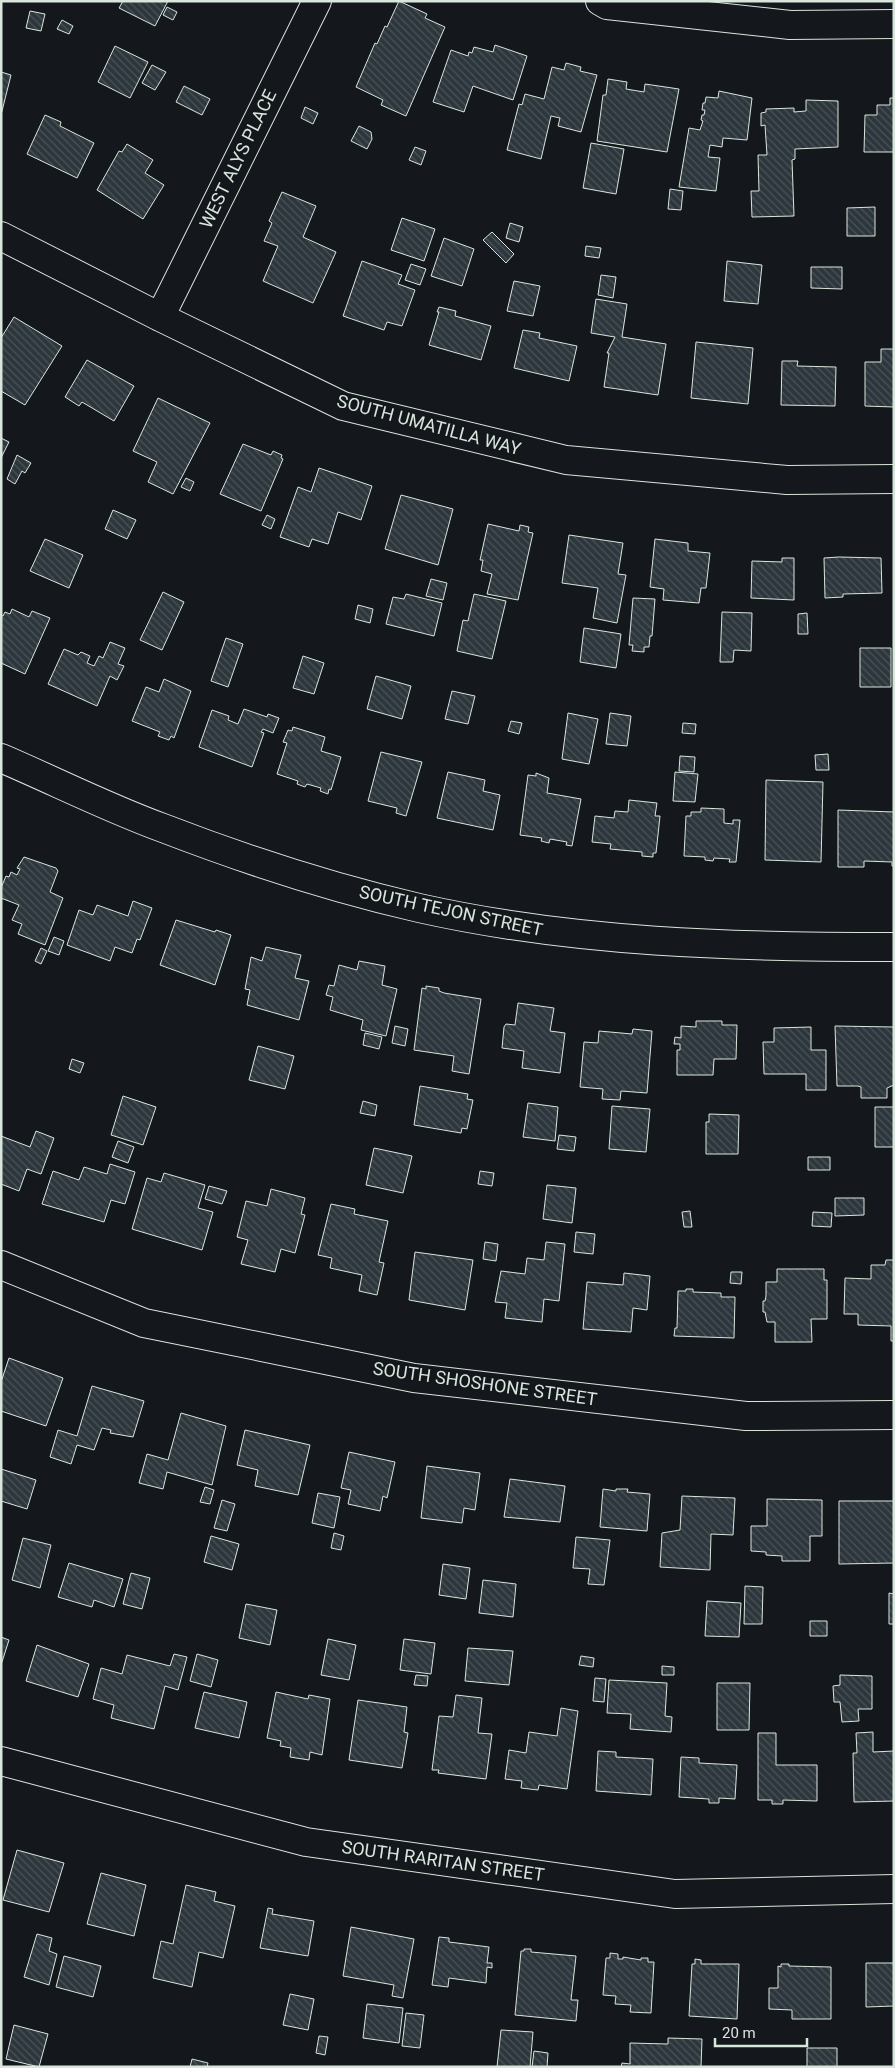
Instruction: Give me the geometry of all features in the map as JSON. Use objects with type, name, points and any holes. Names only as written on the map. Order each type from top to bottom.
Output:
[{"type":"street","name":"WEST ALYS PLACE","points":[[160,317],[317,1]]},
{"type":"street","points":[[600,1],[607,4],[790,25],[894,24]]},
{"type":"street","name":"SOUTH UMATILLA WAY","points":[[1,236],[160,317],[343,406],[566,460],[787,480],[894,479]]},
{"type":"street","name":"SOUTH TEJON STREET","points":[[1,758],[162,828],[289,872],[419,908],[526,928],[627,940],[764,947],[894,947]]},
{"type":"street","name":"SOUTH SHOSHONE STREET","points":[[1,1265],[144,1323],[414,1378],[746,1416],[894,1415]]},
{"type":"street","name":"SOUTH RARITAN STREET","points":[[1,1762],[306,1842],[675,1894],[894,1889]]},
{"type":"building","points":[[123,1],[168,1],[155,26],[119,8]]},
{"type":"building","points":[[399,1],[427,14],[425,18],[445,27],[406,116],[381,105],[383,100],[356,87],[375,43],[377,44],[385,26],[387,27]]},
{"type":"building","points":[[167,7],[177,12],[173,20],[163,15]]},
{"type":"building","points":[[30,11],[45,14],[41,31],[26,28]]},
{"type":"building","points":[[62,20],[73,26],[69,34],[57,29]]},
{"type":"building","points":[[495,45],[527,56],[513,100],[473,86],[464,112],[433,102],[451,50],[468,56],[469,52],[472,53],[474,47],[493,52]]},
{"type":"building","points":[[115,46],[148,62],[130,98],[98,82]]},
{"type":"building","points":[[566,63],[581,67],[580,71],[597,75],[581,132],[558,126],[560,118],[551,116],[541,159],[507,150],[519,104],[522,105],[525,94],[544,99],[552,67],[564,70]]},
{"type":"building","points":[[152,65],[166,72],[155,90],[142,83]]},
{"type":"building","points":[[1,72],[11,75],[1,115]]},
{"type":"building","points":[[608,79],[627,82],[626,89],[644,92],[645,84],[679,89],[667,152],[597,141],[603,95],[606,95]]},
{"type":"building","points":[[184,86],[210,99],[202,115],[176,102]]},
{"type":"building","points":[[719,91],[752,98],[747,140],[723,138],[722,147],[710,145],[708,157],[720,158],[716,191],[679,187],[689,128],[700,130],[703,121],[701,120],[702,115],[704,115],[705,110],[702,110],[703,103],[705,103],[706,97],[718,98]]},
{"type":"building","points":[[890,98],[894,98],[894,152],[864,152],[865,115],[877,115],[877,105],[890,105]]},
{"type":"building","points":[[806,100],[838,101],[838,147],[795,149],[795,159],[792,160],[794,216],[752,217],[751,191],[759,191],[758,155],[767,155],[765,125],[761,126],[761,113],[766,112],[766,109],[794,108],[794,112],[806,111]]},
{"type":"building","points":[[305,107],[318,113],[313,124],[301,118]]},
{"type":"building","points":[[45,115],[61,122],[60,126],[94,143],[77,178],[27,154]]},
{"type":"building","points":[[359,126],[371,132],[372,139],[367,149],[351,141]]},
{"type":"building","points":[[591,143],[624,149],[616,194],[583,188]]},
{"type":"building","points":[[127,144],[153,160],[145,173],[164,185],[143,219],[97,190],[119,151],[122,152]]},
{"type":"building","points":[[415,147],[426,151],[421,165],[409,160]]},
{"type":"building","points":[[670,189],[683,191],[681,210],[668,209]]},
{"type":"building","points":[[282,192],[316,206],[303,237],[336,252],[313,303],[263,281],[278,246],[264,241],[272,223],[269,221]]},
{"type":"building","points":[[875,207],[875,236],[847,236],[847,208]]},
{"type":"building","points":[[402,218],[435,229],[424,261],[391,250]]},
{"type":"building","points":[[510,223],[523,227],[519,242],[506,238]]},
{"type":"building","points":[[492,232],[514,254],[506,263],[483,240]]},
{"type":"building","points":[[444,238],[474,249],[462,286],[431,276]]},
{"type":"building","points":[[586,246],[601,248],[599,258],[585,256]]},
{"type":"building","points":[[362,261],[402,275],[398,284],[415,290],[402,326],[387,322],[384,330],[343,316]]},
{"type":"building","points":[[727,261],[762,265],[758,304],[724,301]]},
{"type":"building","points":[[411,264],[426,269],[420,285],[405,280]]},
{"type":"building","points":[[811,267],[842,267],[842,289],[811,288]]},
{"type":"building","points":[[601,275],[616,277],[613,298],[598,295]]},
{"type":"building","points":[[514,281],[540,286],[533,316],[507,311]]},
{"type":"building","points":[[596,299],[627,304],[622,337],[666,344],[658,395],[604,387],[609,353],[607,353],[615,337],[591,333]]},
{"type":"building","points":[[439,307],[456,311],[455,316],[491,326],[481,360],[429,345]]},
{"type":"building","points":[[14,317],[62,346],[25,405],[1,391],[1,338]]},
{"type":"building","points":[[523,330],[540,333],[539,338],[577,346],[569,381],[514,368]]},
{"type":"building","points":[[696,342],[753,348],[748,404],[691,398]]},
{"type":"building","points":[[881,349],[894,349],[894,407],[865,406],[865,362],[881,362]]},
{"type":"building","points":[[87,360],[134,386],[114,421],[82,402],[79,406],[65,397]]},
{"type":"building","points":[[782,361],[798,361],[797,366],[836,367],[835,406],[781,405]]},
{"type":"building","points":[[158,398],[210,423],[173,494],[148,482],[157,462],[133,451]]},
{"type":"building","points":[[1,438],[9,442],[1,458]]},
{"type":"building","points":[[243,444],[271,455],[273,451],[282,455],[281,458],[283,459],[261,511],[220,494]]},
{"type":"building","points":[[17,455],[31,463],[25,473],[22,471],[15,484],[7,479]]},
{"type":"building","points":[[319,468],[372,486],[361,520],[338,512],[328,544],[312,539],[309,547],[280,537],[298,487],[311,492]]},
{"type":"building","points":[[186,478],[194,482],[190,491],[181,487]]},
{"type":"building","points":[[401,495],[453,509],[438,565],[385,549]]},
{"type":"building","points":[[113,510],[136,520],[127,539],[105,529]]},
{"type":"building","points":[[267,515],[275,519],[271,529],[262,525]]},
{"type":"building","points":[[488,524],[519,531],[520,525],[529,527],[528,532],[533,533],[518,600],[487,594],[492,574],[481,571],[483,560],[480,560]]},
{"type":"building","points":[[569,535],[623,543],[618,574],[626,575],[617,623],[593,618],[598,588],[562,583]]},
{"type":"building","points":[[45,539],[83,555],[69,588],[30,571]]},
{"type":"building","points":[[655,539],[688,543],[688,551],[710,553],[706,588],[701,588],[699,603],[663,600],[664,589],[650,587]]},
{"type":"building","points":[[782,558],[794,558],[794,600],[751,598],[752,561],[782,562]]},
{"type":"building","points":[[824,558],[881,558],[882,593],[843,594],[843,597],[825,598]]},
{"type":"building","points":[[431,579],[447,583],[443,600],[426,596]]},
{"type":"building","points":[[163,592],[184,602],[162,650],[140,640]]},
{"type":"building","points":[[406,594],[442,603],[434,636],[386,624],[393,597],[404,599]]},
{"type":"building","points":[[474,594],[506,601],[492,659],[457,651],[463,620],[468,621]]},
{"type":"building","points":[[633,598],[655,599],[652,636],[650,636],[649,647],[644,647],[644,652],[632,651],[633,645],[629,645]]},
{"type":"building","points":[[358,605],[373,609],[370,623],[355,619]]},
{"type":"building","points":[[12,609],[29,617],[32,611],[50,618],[25,674],[1,663],[1,615],[3,616],[5,612],[10,614]]},
{"type":"building","points":[[722,612],[752,613],[751,651],[734,650],[733,662],[720,662]]},
{"type":"building","points":[[807,613],[808,634],[798,634],[798,614]]},
{"type":"building","points":[[584,628],[621,634],[616,668],[580,662]]},
{"type":"building","points":[[226,638],[243,644],[228,687],[211,681]]},
{"type":"building","points":[[110,642],[125,648],[118,664],[124,666],[117,680],[110,676],[97,706],[48,684],[64,649],[78,655],[81,652],[90,656],[87,663],[94,666],[99,656],[103,658]]},
{"type":"building","points":[[860,648],[891,648],[891,687],[860,687]]},
{"type":"building","points":[[303,656],[324,663],[314,694],[293,688]]},
{"type":"building","points":[[376,676],[411,686],[402,719],[367,709]]},
{"type":"building","points":[[164,679],[191,691],[174,738],[171,736],[169,740],[158,736],[160,732],[132,721],[146,687],[159,692]]},
{"type":"building","points":[[452,691],[475,696],[468,724],[445,719]]},
{"type":"building","points":[[244,709],[267,717],[268,714],[279,718],[273,733],[263,729],[261,732],[264,733],[252,767],[199,747],[212,710],[229,716],[228,720],[238,724]]},
{"type":"building","points":[[568,713],[598,719],[589,764],[562,759]]},
{"type":"building","points":[[610,713],[631,716],[627,746],[606,744]]},
{"type":"building","points":[[511,721],[522,723],[519,734],[508,731]]},
{"type":"building","points":[[683,723],[696,724],[695,734],[682,733]]},
{"type":"building","points":[[293,727],[325,737],[321,751],[341,757],[331,790],[329,789],[328,794],[320,791],[321,788],[307,784],[305,787],[297,784],[298,781],[277,774],[287,743],[283,742],[288,730],[292,731]]},
{"type":"building","points":[[381,752],[422,762],[406,816],[396,813],[397,808],[368,801]]},
{"type":"building","points":[[828,754],[829,770],[816,770],[815,755]]},
{"type":"building","points":[[680,756],[695,757],[694,772],[679,771]]},
{"type":"building","points":[[448,772],[485,780],[483,791],[500,795],[493,830],[437,818]]},
{"type":"building","points":[[675,772],[698,774],[695,802],[673,801]]},
{"type":"building","points":[[536,773],[549,778],[547,793],[581,799],[572,846],[566,845],[567,842],[550,839],[549,843],[541,841],[542,838],[520,835],[528,775],[536,776]]},
{"type":"building","points":[[766,780],[823,782],[821,862],[765,860]]},
{"type":"building","points":[[629,800],[657,803],[655,816],[660,816],[656,853],[653,853],[653,857],[642,856],[642,852],[610,849],[611,844],[592,842],[595,816],[614,818],[615,811],[628,812]]},
{"type":"building","points":[[701,808],[724,809],[724,823],[733,824],[733,820],[740,820],[736,862],[729,862],[730,859],[714,858],[713,861],[705,860],[705,857],[684,856],[686,816],[691,816],[691,812],[701,812]]},
{"type":"building","points":[[838,810],[894,812],[894,866],[892,866],[892,862],[864,861],[864,867],[838,867]]},
{"type":"building","points":[[24,857],[56,868],[58,871],[50,892],[63,898],[45,945],[18,934],[22,924],[12,920],[19,905],[1,898],[1,888],[6,876],[9,877],[11,872],[17,875],[20,869],[17,868]]},
{"type":"building","points":[[133,901],[152,908],[140,940],[137,939],[132,953],[115,947],[110,961],[67,945],[79,910],[93,915],[97,905],[128,916]]},
{"type":"building","points":[[176,920],[231,935],[215,985],[160,965]]},
{"type":"building","points":[[54,937],[64,941],[59,955],[48,951]]},
{"type":"building","points":[[266,947],[301,955],[295,978],[309,981],[299,1020],[247,1005],[250,990],[245,989],[251,957],[262,961]]},
{"type":"building","points":[[41,948],[47,951],[41,964],[35,961]]},
{"type":"building","points":[[359,961],[385,966],[382,985],[397,989],[386,1036],[361,1030],[363,1020],[330,1010],[333,997],[326,995],[329,985],[334,986],[339,965],[357,970]]},
{"type":"building","points":[[426,986],[439,988],[439,991],[444,993],[481,999],[469,1074],[452,1071],[454,1056],[414,1050],[422,988],[426,989]]},
{"type":"building","points":[[518,1003],[554,1008],[550,1031],[565,1033],[560,1073],[522,1068],[524,1051],[502,1048],[504,1027],[506,1024],[515,1025]]},
{"type":"building","points":[[696,1021],[722,1021],[722,1025],[737,1025],[736,1059],[714,1059],[713,1075],[677,1075],[677,1050],[680,1050],[680,1044],[674,1044],[675,1037],[681,1038],[681,1026],[696,1027]]},
{"type":"building","points":[[395,1026],[408,1029],[405,1046],[392,1043]]},
{"type":"building","points":[[835,1026],[894,1027],[894,1085],[887,1088],[887,1098],[861,1098],[861,1087],[837,1086]]},
{"type":"building","points":[[811,1027],[811,1050],[826,1050],[826,1090],[806,1090],[806,1074],[764,1074],[763,1042],[774,1042],[774,1028]]},
{"type":"building","points":[[633,1029],[652,1031],[647,1093],[621,1091],[620,1100],[602,1099],[603,1089],[580,1087],[584,1042],[598,1043],[599,1031],[632,1034]]},
{"type":"building","points":[[365,1033],[382,1037],[379,1049],[363,1045]]},
{"type":"building","points":[[258,1046],[294,1056],[285,1089],[249,1080]]},
{"type":"building","points":[[72,1059],[84,1063],[80,1073],[69,1069]]},
{"type":"building","points":[[420,1086],[468,1094],[467,1099],[473,1100],[467,1129],[462,1128],[461,1133],[414,1125]]},
{"type":"building","points":[[123,1096],[156,1107],[143,1145],[111,1135]]},
{"type":"building","points":[[363,1101],[377,1105],[375,1116],[360,1113]]},
{"type":"building","points":[[528,1103],[558,1107],[555,1141],[523,1137]]},
{"type":"building","points":[[612,1106],[650,1109],[646,1152],[609,1149]]},
{"type":"building","points":[[875,1107],[894,1107],[894,1147],[875,1147]]},
{"type":"building","points":[[709,1114],[739,1115],[738,1154],[706,1154],[706,1122],[709,1122]]},
{"type":"building","points":[[36,1131],[54,1138],[41,1174],[27,1169],[19,1191],[1,1184],[1,1136],[30,1147]]},
{"type":"building","points":[[559,1135],[576,1137],[574,1151],[557,1149]]},
{"type":"building","points":[[118,1141],[134,1147],[128,1163],[112,1157]]},
{"type":"building","points":[[374,1148],[412,1156],[403,1193],[366,1185]]},
{"type":"building","points":[[808,1157],[830,1157],[830,1170],[808,1170]]},
{"type":"building","points":[[110,1164],[135,1172],[125,1204],[111,1200],[104,1222],[42,1204],[53,1171],[79,1180],[84,1167],[107,1174]]},
{"type":"building","points":[[480,1171],[494,1173],[492,1186],[478,1184]]},
{"type":"building","points":[[164,1173],[205,1185],[198,1208],[213,1212],[202,1250],[132,1229],[147,1178],[161,1182]]},
{"type":"building","points":[[547,1185],[576,1188],[572,1223],[543,1219]]},
{"type":"building","points":[[209,1186],[227,1191],[222,1204],[205,1199]]},
{"type":"building","points":[[271,1189],[305,1198],[301,1214],[305,1215],[295,1253],[281,1249],[275,1272],[241,1264],[248,1240],[237,1237],[246,1201],[267,1206]]},
{"type":"building","points":[[835,1198],[864,1198],[864,1215],[835,1216]]},
{"type":"building","points":[[331,1204],[355,1209],[354,1214],[388,1221],[379,1262],[384,1263],[377,1295],[359,1291],[362,1275],[330,1268],[332,1258],[318,1255]]},
{"type":"building","points":[[690,1211],[692,1227],[684,1227],[682,1212]]},
{"type":"building","points":[[813,1212],[832,1213],[831,1227],[812,1226]]},
{"type":"building","points":[[576,1232],[595,1234],[593,1254],[574,1252]]},
{"type":"building","points":[[485,1242],[498,1244],[496,1261],[483,1259]]},
{"type":"building","points":[[546,1242],[565,1244],[559,1301],[544,1299],[542,1322],[505,1318],[507,1303],[495,1302],[501,1271],[525,1274],[527,1258],[544,1260]]},
{"type":"building","points":[[415,1252],[473,1260],[465,1310],[409,1300]]},
{"type":"building","points":[[886,1260],[894,1260],[894,1341],[891,1341],[891,1326],[858,1325],[858,1314],[844,1314],[845,1278],[871,1279],[871,1265],[885,1265]]},
{"type":"building","points":[[777,1269],[824,1269],[824,1280],[827,1280],[827,1319],[811,1319],[812,1342],[775,1342],[775,1322],[767,1322],[765,1312],[763,1312],[763,1301],[765,1301],[766,1296],[766,1282],[777,1282]]},
{"type":"building","points":[[731,1272],[742,1272],[741,1284],[730,1283]]},
{"type":"building","points":[[624,1273],[650,1276],[647,1310],[633,1308],[631,1332],[583,1329],[587,1282],[623,1285]]},
{"type":"building","points":[[686,1289],[693,1289],[693,1292],[721,1293],[721,1297],[735,1297],[734,1338],[674,1336],[675,1328],[677,1328],[678,1291],[686,1291]]},
{"type":"building","points":[[9,1358],[63,1378],[46,1426],[1,1411],[1,1382]]},
{"type":"building","points":[[92,1386],[144,1401],[133,1437],[110,1433],[111,1430],[102,1428],[94,1450],[77,1445],[71,1464],[50,1457],[58,1430],[77,1436]]},
{"type":"building","points":[[181,1413],[226,1426],[212,1485],[167,1472],[163,1489],[139,1483],[147,1454],[168,1460]]},
{"type":"building","points":[[245,1430],[310,1445],[298,1495],[255,1486],[258,1470],[237,1465]]},
{"type":"building","points":[[349,1452],[395,1462],[387,1498],[383,1496],[380,1511],[348,1504],[351,1490],[341,1488]]},
{"type":"building","points":[[427,1466],[480,1473],[475,1510],[464,1508],[462,1523],[421,1518]]},
{"type":"building","points":[[1,1469],[36,1480],[27,1509],[1,1501]]},
{"type":"building","points":[[510,1479],[565,1486],[560,1522],[504,1517]]},
{"type":"building","points":[[205,1487],[214,1490],[210,1504],[200,1502]]},
{"type":"building","points":[[603,1489],[616,1491],[616,1489],[628,1489],[627,1492],[650,1494],[647,1531],[600,1527]]},
{"type":"building","points":[[318,1493],[340,1497],[334,1528],[312,1523]]},
{"type":"building","points":[[682,1496],[735,1498],[733,1535],[711,1534],[710,1570],[660,1567],[662,1533],[680,1530]]},
{"type":"building","points":[[767,1499],[822,1500],[822,1536],[810,1536],[810,1561],[782,1561],[782,1556],[766,1555],[766,1552],[751,1551],[751,1526],[767,1526]]},
{"type":"building","points":[[222,1500],[235,1504],[227,1531],[214,1528]]},
{"type":"building","points":[[839,1501],[894,1501],[894,1563],[839,1564]]},
{"type":"building","points":[[334,1533],[344,1536],[341,1550],[331,1548]]},
{"type":"building","points":[[211,1536],[239,1544],[232,1570],[204,1562]]},
{"type":"building","points":[[576,1537],[610,1540],[604,1585],[588,1584],[590,1569],[573,1568]]},
{"type":"building","points":[[23,1538],[51,1545],[40,1588],[12,1580]]},
{"type":"building","points":[[69,1563],[123,1579],[114,1607],[94,1600],[92,1607],[58,1597]]},
{"type":"building","points":[[443,1564],[470,1568],[466,1599],[439,1595]]},
{"type":"building","points":[[131,1573],[150,1578],[142,1609],[123,1604]]},
{"type":"building","points":[[483,1580],[516,1584],[513,1617],[479,1613]]},
{"type":"building","points":[[745,1586],[763,1587],[762,1624],[744,1624]]},
{"type":"building","points":[[889,1593],[894,1594],[894,1624],[889,1624]]},
{"type":"building","points":[[707,1601],[741,1603],[739,1637],[705,1636]]},
{"type":"building","points":[[246,1604],[277,1610],[270,1645],[239,1638]]},
{"type":"building","points":[[810,1621],[827,1621],[827,1636],[810,1636]]},
{"type":"building","points":[[1,1637],[9,1640],[1,1665]]},
{"type":"building","points":[[328,1639],[356,1645],[349,1680],[321,1675]]},
{"type":"building","points":[[404,1639],[435,1643],[431,1674],[400,1670]]},
{"type":"building","points":[[37,1645],[89,1664],[78,1697],[26,1681]]},
{"type":"building","points":[[468,1648],[513,1651],[509,1685],[465,1681]]},
{"type":"building","points":[[174,1654],[187,1657],[178,1690],[165,1686],[154,1729],[111,1718],[114,1705],[93,1699],[101,1668],[122,1674],[127,1655],[170,1666]]},
{"type":"building","points":[[197,1654],[218,1660],[211,1687],[190,1681]]},
{"type":"building","points":[[581,1656],[594,1658],[593,1667],[579,1665]]},
{"type":"building","points":[[662,1666],[674,1667],[674,1675],[662,1675]]},
{"type":"building","points":[[416,1675],[428,1676],[427,1686],[414,1685]]},
{"type":"building","points":[[840,1675],[872,1676],[872,1709],[858,1709],[859,1721],[842,1722],[840,1702],[834,1702],[833,1686],[840,1685]]},
{"type":"building","points":[[595,1678],[606,1679],[604,1702],[593,1701]]},
{"type":"building","points":[[609,1680],[667,1683],[665,1716],[672,1717],[671,1732],[630,1729],[631,1714],[607,1713]]},
{"type":"building","points":[[717,1683],[750,1683],[749,1730],[717,1730]]},
{"type":"building","points":[[204,1692],[247,1702],[239,1738],[195,1728]]},
{"type":"building","points":[[276,1692],[308,1699],[309,1695],[330,1699],[322,1755],[310,1752],[309,1760],[290,1757],[291,1748],[280,1746],[281,1741],[267,1738]]},
{"type":"building","points":[[456,1695],[482,1698],[478,1733],[492,1734],[486,1779],[438,1773],[439,1770],[432,1770],[439,1716],[453,1717]]},
{"type":"building","points":[[358,1700],[407,1707],[404,1732],[408,1733],[402,1768],[349,1760]]},
{"type":"building","points":[[561,1708],[578,1711],[567,1789],[539,1785],[538,1790],[521,1788],[522,1781],[505,1779],[509,1750],[526,1753],[529,1732],[557,1736]]},
{"type":"building","points":[[873,1732],[873,1752],[894,1751],[894,1801],[854,1802],[853,1753],[857,1753],[856,1733]]},
{"type":"building","points":[[758,1733],[776,1733],[776,1765],[817,1765],[817,1801],[783,1800],[783,1804],[772,1804],[772,1800],[758,1800]]},
{"type":"building","points":[[598,1751],[616,1752],[616,1757],[653,1759],[651,1795],[596,1791]]},
{"type":"building","points":[[681,1757],[699,1758],[699,1763],[737,1765],[735,1799],[719,1798],[719,1803],[709,1803],[709,1799],[679,1797]]},
{"type":"building","points":[[17,1850],[64,1863],[49,1912],[3,1900]]},
{"type":"building","points":[[101,1873],[146,1885],[134,1936],[87,1924]]},
{"type":"building","points":[[186,1885],[216,1892],[214,1901],[235,1906],[223,1958],[199,1952],[192,1987],[153,1978],[161,1941],[173,1944]]},
{"type":"building","points":[[268,1908],[273,1909],[272,1914],[314,1921],[308,1956],[260,1948]]},
{"type":"building","points":[[351,1927],[414,1939],[403,1998],[392,1996],[394,1985],[343,1976]]},
{"type":"building","points":[[37,1934],[52,1938],[49,1951],[57,1954],[49,1985],[24,1977]]},
{"type":"building","points":[[439,1937],[449,1938],[449,1942],[489,1947],[487,1963],[492,1963],[492,1968],[487,1967],[486,1983],[449,1978],[448,1987],[432,1985]]},
{"type":"building","points":[[524,1949],[531,1949],[531,1952],[576,1956],[571,2000],[578,2000],[576,2021],[515,2015],[521,1951],[524,1951]]},
{"type":"building","points":[[610,1953],[618,1954],[618,1959],[623,1959],[623,1957],[641,1960],[641,1958],[648,1958],[648,1962],[654,1962],[651,2013],[630,2012],[631,2005],[615,2004],[616,1996],[603,1995],[606,1958],[610,1958]]},
{"type":"building","points":[[64,1956],[101,1966],[93,1997],[56,1987]]},
{"type":"building","points":[[695,1959],[701,1960],[701,1964],[739,1964],[737,2019],[689,2016],[692,1964],[695,1964]]},
{"type":"building","points":[[866,1963],[894,1963],[894,2006],[866,2007]]},
{"type":"building","points":[[781,1964],[789,1964],[789,1966],[831,1967],[831,2019],[792,2019],[792,2010],[769,2009],[769,1988],[778,1988],[778,1966],[781,1967]]},
{"type":"building","points":[[290,1994],[314,1999],[308,2030],[283,2025]]},
{"type":"building","points":[[367,2004],[403,2008],[399,2043],[363,2038]]},
{"type":"building","points":[[406,2013],[424,2015],[420,2048],[402,2046]]},
{"type":"building","points":[[14,2025],[48,2034],[39,2067],[6,2059]]},
{"type":"building","points":[[501,2030],[533,2032],[530,2067],[497,2067]]},
{"type":"building","points":[[319,2036],[328,2037],[325,2055],[316,2053]]},
{"type":"building","points":[[668,2038],[702,2039],[701,2067],[621,2067],[622,2063],[630,2064],[630,2043],[668,2044]]},
{"type":"building","points":[[807,2048],[837,2048],[837,2067],[807,2067]]},
{"type":"building","points":[[534,2051],[548,2053],[547,2067],[532,2067]]},
{"type":"building","points":[[192,2059],[208,2063],[207,2067],[190,2067]]}]
